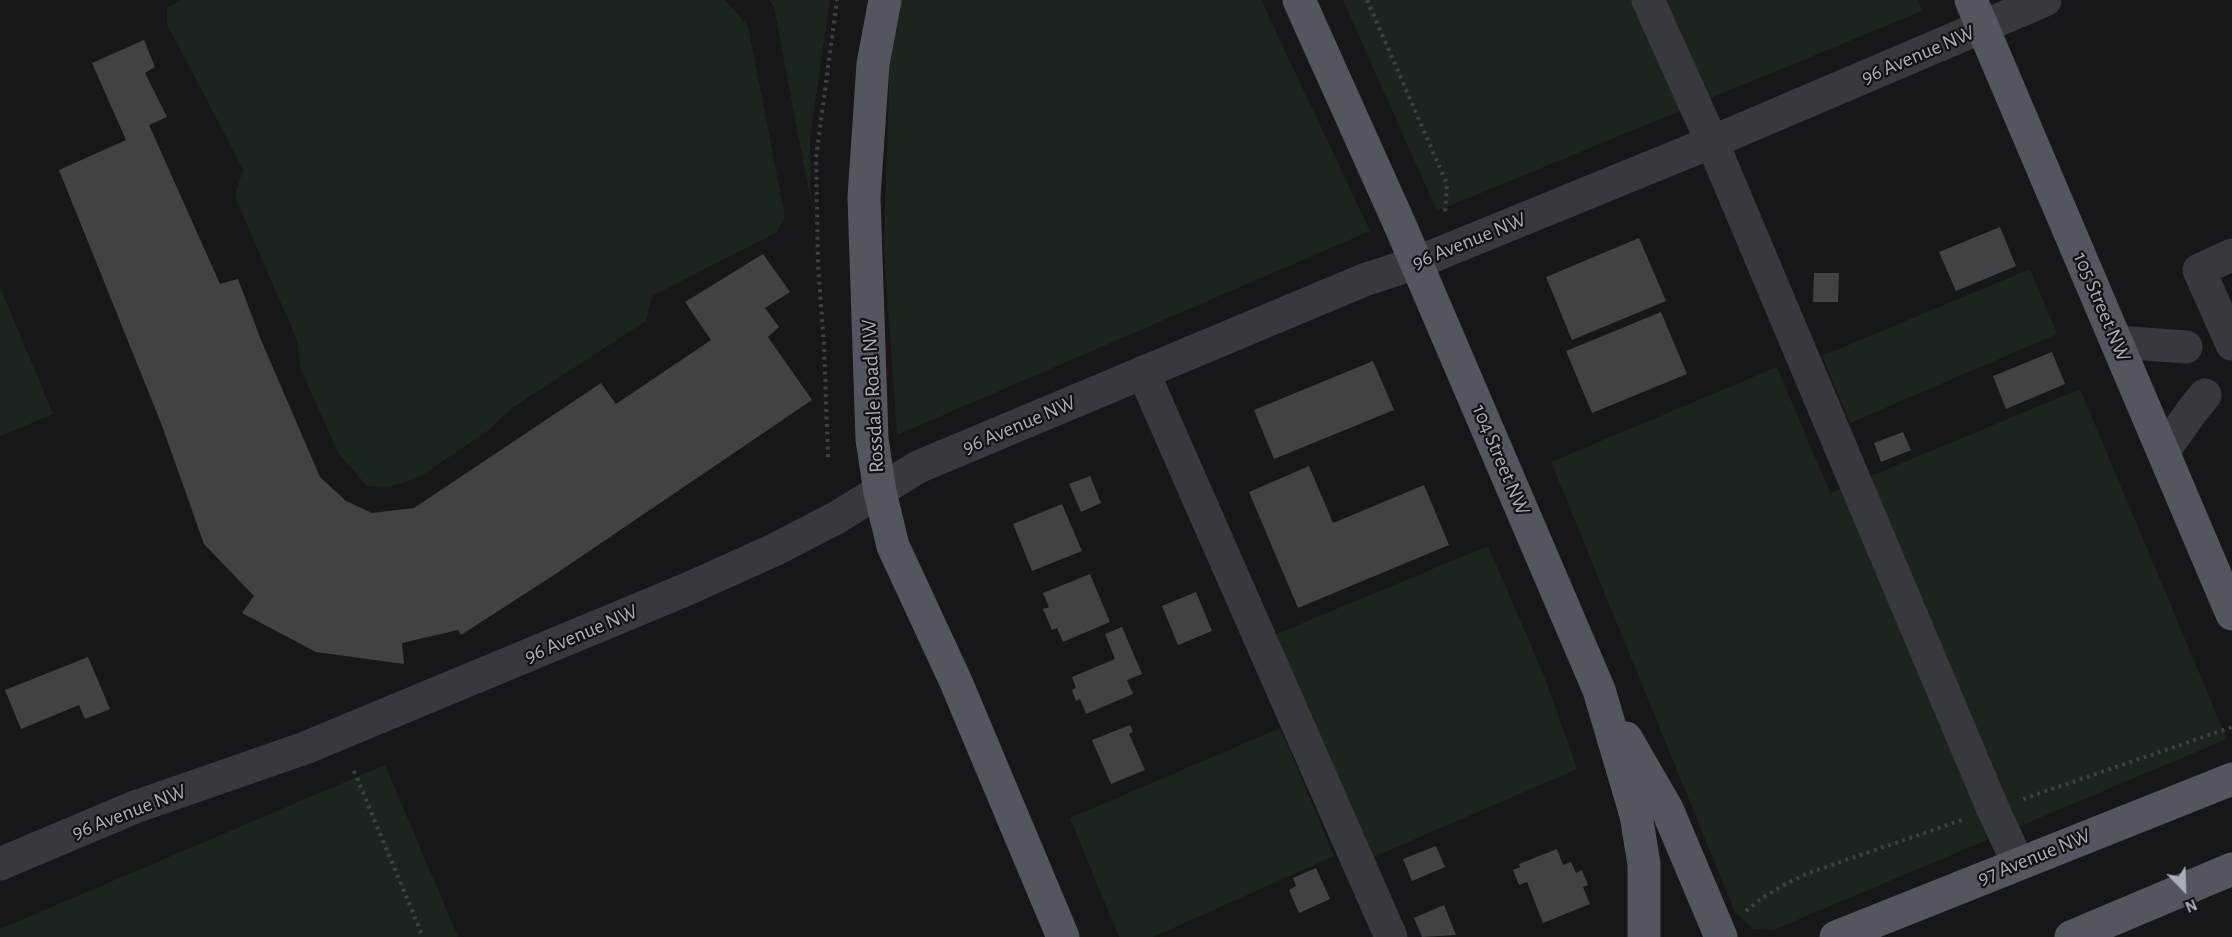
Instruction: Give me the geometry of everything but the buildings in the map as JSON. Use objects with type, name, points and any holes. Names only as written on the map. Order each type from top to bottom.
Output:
[{"type":"main road","name":"Rossdale Road NW","points":[[885,0],[873,64],[864,197],[872,439],[880,492],[893,546],[956,682],[1063,937]]},
{"type":"main road","name":"104 Street NW","points":[[1299,0],[1400,225],[1599,690],[1636,815],[1644,864],[1646,909],[1644,937]]},
{"type":"main road","name":"105 Street NW","points":[[1977,14],[2232,614]]},
{"type":"main road","points":[[1599,690],[1667,809],[1721,937]]},
{"type":"main road","name":"97 Avenue NW","points":[[1836,937],[2232,779]]},
{"type":"main road","points":[[2072,937],[2232,869]]},
{"type":"street","points":[[1648,0],[1712,142],[2018,864]]},
{"type":"street","name":"96 Avenue NW","points":[[0,864],[135,807],[305,748],[675,594],[774,550],[880,492],[918,467],[1364,280],[1416,263],[1712,142],[1977,14],[2045,0]]},
{"type":"street","points":[[2232,255],[2199,270],[2232,344]]},
{"type":"street","points":[[2117,342],[2186,347]]},
{"type":"street","points":[[1143,372],[1391,937]]},
{"type":"street","points":[[2163,452],[2205,395]]},
{"type":"path","points":[[828,457],[824,345],[818,266],[816,158],[837,0]]},
{"type":"path","points":[[1367,0],[1447,184],[1445,215],[1417,249],[1416,263]]},
{"type":"path","points":[[354,771],[423,937]]},
{"type":"shaded area","points":[[182,0],[725,0],[748,26],[785,217],[777,232],[652,296],[646,321],[512,408],[486,432],[418,478],[388,487],[367,486],[338,453],[300,367],[297,340],[235,197],[243,169],[167,24],[167,8]]},
{"type":"shaded area","points":[[769,0],[830,0],[810,137],[811,203],[774,7]]},
{"type":"shaded area","points":[[902,0],[1261,0],[1370,231],[897,435],[884,248],[890,59]]},
{"type":"shaded area","points":[[1343,0],[1917,0],[1922,11],[1437,211]]},
{"type":"shaded area","points":[[2030,269],[2057,334],[1850,423],[1822,356]]},
{"type":"shaded area","points":[[0,287],[53,414],[0,436]]},
{"type":"shaded area","points":[[1777,367],[1830,493],[2080,389],[2227,739],[1773,930],[1753,929],[1735,912],[1551,462]]},
{"type":"shaded area","points":[[1488,546],[1545,678],[1577,769],[1369,859],[1274,635]]},
{"type":"shaded area","points":[[1280,728],[1334,856],[1153,937],[1119,937],[1070,818]]},
{"type":"shaded area","points":[[385,765],[458,937],[0,937],[0,929]]}]
